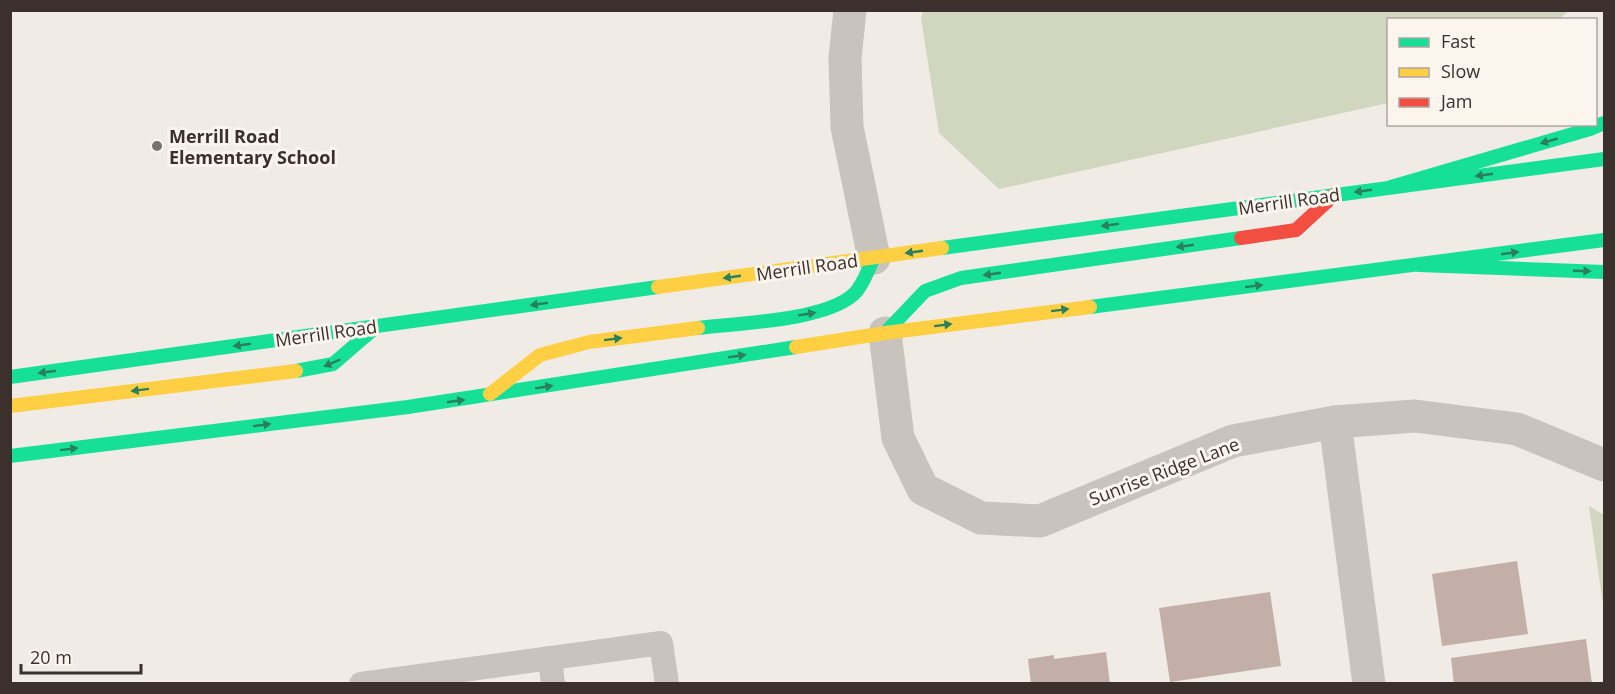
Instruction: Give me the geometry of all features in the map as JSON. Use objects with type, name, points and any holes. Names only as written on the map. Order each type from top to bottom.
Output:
[{"type":"main road","points":[[1391,187],[1605,123]]},
{"type":"main road","name":"Merrill Road","points":[[10,376],[1605,159]]},
{"type":"main road","points":[[885,333],[924,291],[961,278],[1296,230],[1334,195]]},
{"type":"main road","points":[[10,456],[487,396],[885,333],[1605,240]]},
{"type":"main road","points":[[487,396],[540,355],[589,342],[813,314],[835,307],[855,292],[874,258]]},
{"type":"main road","points":[[1419,265],[1605,272]]},
{"type":"main road","points":[[10,406],[313,369],[333,364],[377,326]]},
{"type":"street","points":[[850,10],[845,58],[847,127],[874,258]]},
{"type":"street","name":"Sunrise Ridge Lane","points":[[885,333],[898,438],[923,489],[981,518],[1040,521],[1233,441],[1335,422],[1415,416],[1517,429],[1605,465]]},
{"type":"street","points":[[1335,422],[1369,684]]},
{"type":"lane","points":[[361,684],[661,643],[667,684]]},
{"type":"lane","points":[[550,658],[553,684]]},
{"type":"green space","points":[[923,10],[1568,11],[1561,18],[1387,18],[1387,103],[999,189],[939,133],[921,18]]},
{"type":"green space","points":[[1589,506],[1604,515],[1604,612]]},
{"type":"building","points":[[1517,561],[1528,634],[1442,646],[1432,574]]},
{"type":"building","points":[[1270,592],[1281,666],[1170,682],[1159,608]]},
{"type":"building","points":[[1586,639],[1592,684],[1454,684],[1451,658]]},
{"type":"building","points":[[1106,652],[1110,684],[1031,684],[1028,659],[1054,655],[1054,659]]},
{"type":"traffic: fast","points":[[1391,187],[1604,123]]},
{"type":"traffic: fast","points":[[942,248],[1604,159]]},
{"type":"traffic: fast","points":[[885,333],[925,291],[961,278],[1241,238]]},
{"type":"traffic: fast","points":[[1090,307],[1604,240]]},
{"type":"traffic: fast","points":[[698,328],[780,319],[823,310],[841,303],[857,291],[874,258]]},
{"type":"traffic: fast","points":[[1419,265],[1604,272]]},
{"type":"traffic: fast","points":[[10,377],[658,287]]},
{"type":"traffic: fast","points":[[296,371],[333,364],[377,326]]},
{"type":"traffic: fast","points":[[10,456],[408,407],[796,347]]},
{"type":"traffic: slow","points":[[658,287],[942,248]]},
{"type":"traffic: slow","points":[[796,347],[885,333],[1090,307]]},
{"type":"traffic: slow","points":[[490,394],[540,355],[589,342],[698,328]]},
{"type":"traffic: slow","points":[[10,406],[296,371]]},
{"type":"traffic: jam","points":[[1241,238],[1296,230],[1334,195]]},
{"type":"place","name":"Merrill Road Elementary School","points":[[157,146]]}]
